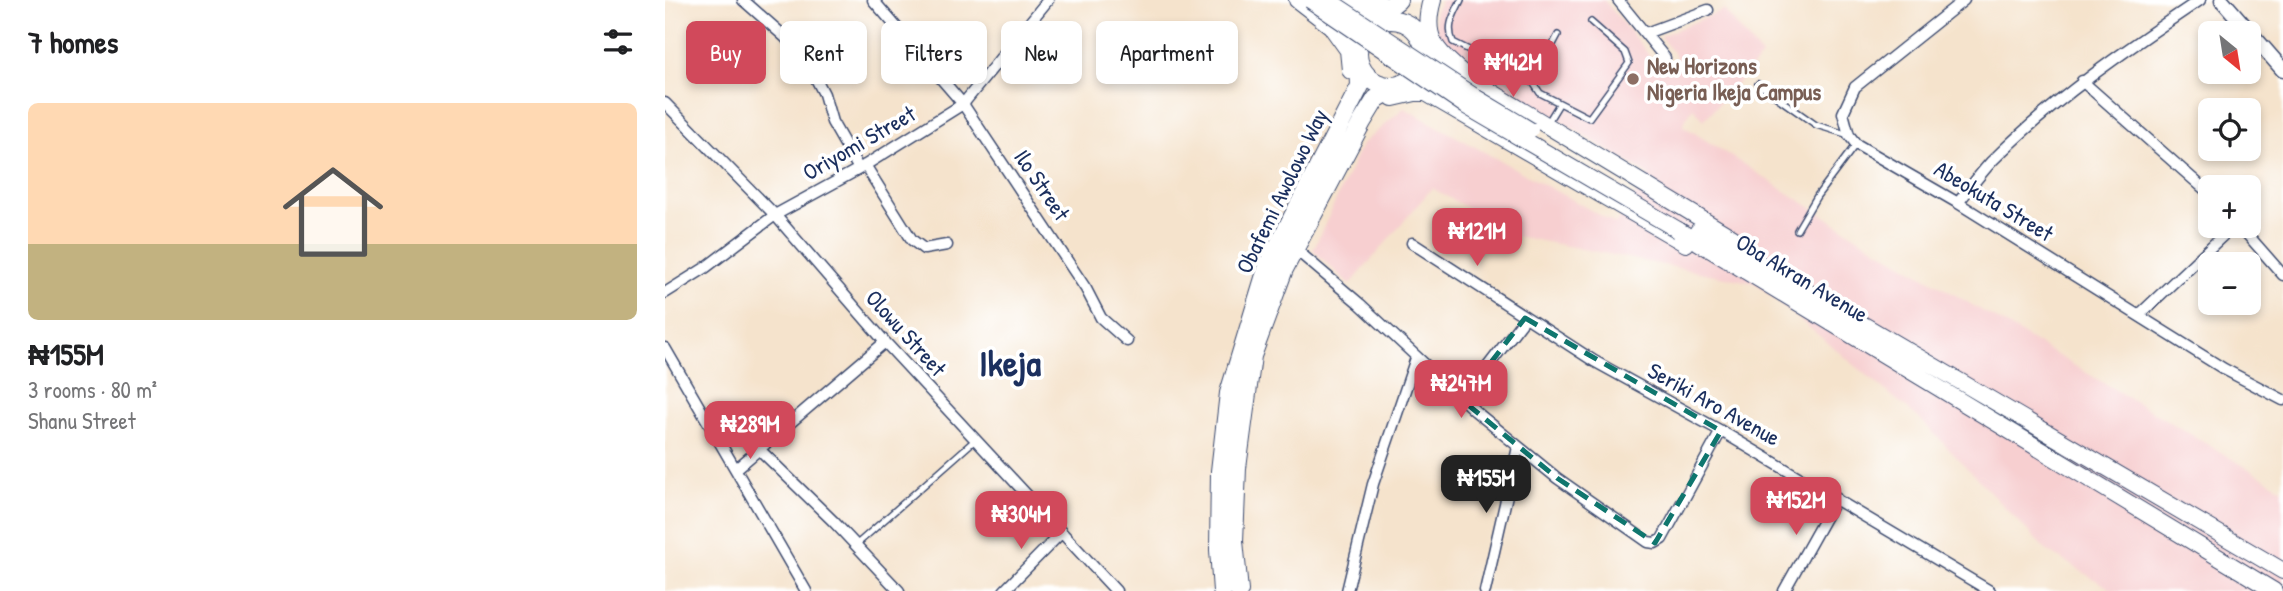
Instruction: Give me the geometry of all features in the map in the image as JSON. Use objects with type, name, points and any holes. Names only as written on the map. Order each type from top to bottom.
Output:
[{"type":"main road","points":[[1297,0],[1351,42],[1370,79],[1380,84],[1403,83],[1426,92],[1738,272],[1759,279]]},
{"type":"main road","name":"Oba Akran Avenue","points":[[1310,0],[1466,106],[1680,226],[1753,260],[2283,571]]},
{"type":"main road","name":"Oba Akran Avenue","points":[[1328,0],[1759,279],[2273,591]]},
{"type":"main road","points":[[1352,0],[1389,7],[1398,0]]},
{"type":"main road","points":[[1352,0],[1389,20],[1408,24],[1415,30],[1427,52],[1740,243],[1753,260]]},
{"type":"main road","points":[[1389,20],[1400,11],[1406,0]]},
{"type":"main road","points":[[1423,46],[1418,21],[1430,0]]},
{"type":"main road","points":[[1430,0],[1427,27],[1431,42],[1439,55],[1462,74]]},
{"type":"main road","name":"Obafemi Awolowo Way","points":[[1239,591],[1234,541],[1247,354],[1268,265],[1360,86],[1358,52],[1364,34],[1371,26],[1389,20]]},
{"type":"main road","points":[[1334,29],[1349,50],[1352,83],[1349,107]]},
{"type":"main road","name":"Obafemi Awolowo Way","points":[[1222,591],[1219,550],[1220,471],[1229,393],[1293,248],[1369,111],[1376,99],[1416,74],[1422,65],[1423,46]]},
{"type":"main road","points":[[1369,111],[1394,96],[1426,92]]},
{"type":"main road","points":[[1518,146],[1512,136],[1515,127],[1523,120],[1539,122]]},
{"type":"street","points":[[743,0],[785,37],[811,69],[824,94],[832,122],[912,240],[924,249],[947,245]]},
{"type":"street","name":"Ilo Street","points":[[873,0],[963,104],[1086,289],[1101,318],[1127,341]]},
{"type":"street","name":"Oriyomi Street","points":[[666,291],[705,268],[775,215],[862,167],[963,104],[1048,0]]},
{"type":"street","points":[[1618,0],[1665,58]]},
{"type":"street","points":[[1852,140],[1843,113],[1855,87],[1964,0]]},
{"type":"street","points":[[1958,203],[1990,163],[2082,81],[2200,0]]},
{"type":"street","points":[[2223,0],[2283,70]]},
{"type":"street","points":[[1646,33],[1708,10]]},
{"type":"street","points":[[2082,81],[2198,183]]},
{"type":"street","name":"Olowu Street","points":[[665,103],[775,215],[885,342],[1116,591]]},
{"type":"street","name":"Abeokuta Street","points":[[1852,140],[2224,369],[2283,400]]},
{"type":"street","points":[[2139,315],[2220,238]]},
{"type":"street","points":[[2251,238],[2283,275]]},
{"type":"street","name":"Seriki Aro Avenue","points":[[1412,243],[1594,361],[1721,431],[1990,591]]},
{"type":"street","points":[[1293,248],[1360,304],[1462,400],[1518,447],[1648,542],[1662,539],[1721,431]]},
{"type":"street","points":[[1462,400],[1525,318]]},
{"type":"street","points":[[736,469],[885,342]]},
{"type":"street","points":[[665,348],[806,591]]},
{"type":"street","points":[[1346,591],[1373,484],[1416,358]]},
{"type":"street","points":[[1485,591],[1518,447]]},
{"type":"street","points":[[760,450],[899,591]]},
{"type":"street","points":[[1784,591],[1836,498]]},
{"type":"street","points":[[1004,591],[1061,533]]},
{"type":"lane","points":[[1461,0],[1449,24],[1453,42],[1514,72]]},
{"type":"lane","points":[[1558,35],[1534,84],[1540,93],[1589,118],[1629,64],[1625,52],[1591,22]]},
{"type":"lane","points":[[1758,84],[1816,125],[1852,140],[1797,230]]},
{"type":"lane","points":[[1539,122],[1559,104]]},
{"type":"lane","points":[[855,545],[975,440]]},
{"type":"highlighted area","points":[[1525,318],[1721,431],[1655,543],[1557,478],[1462,400]]},
{"type":"shaded area","points":[[1441,0],[1604,0],[1655,62],[1669,64],[1677,58],[1660,36],[1724,10],[1762,56],[1704,120],[1693,108],[1682,125],[1859,238],[2283,489],[2283,591],[2114,591],[2046,550],[1920,419],[1755,283],[1516,236],[1432,188],[1350,285],[1313,250],[1362,144],[1404,108],[1616,224],[1649,175],[1444,50],[1439,41],[1434,13]]},
{"type":"place","name":"New Horizons Nigeria Ikeja Campus","points":[[1633,79]]},
{"type":"district","name":"Ikeja","points":[[1010,363]]}]
